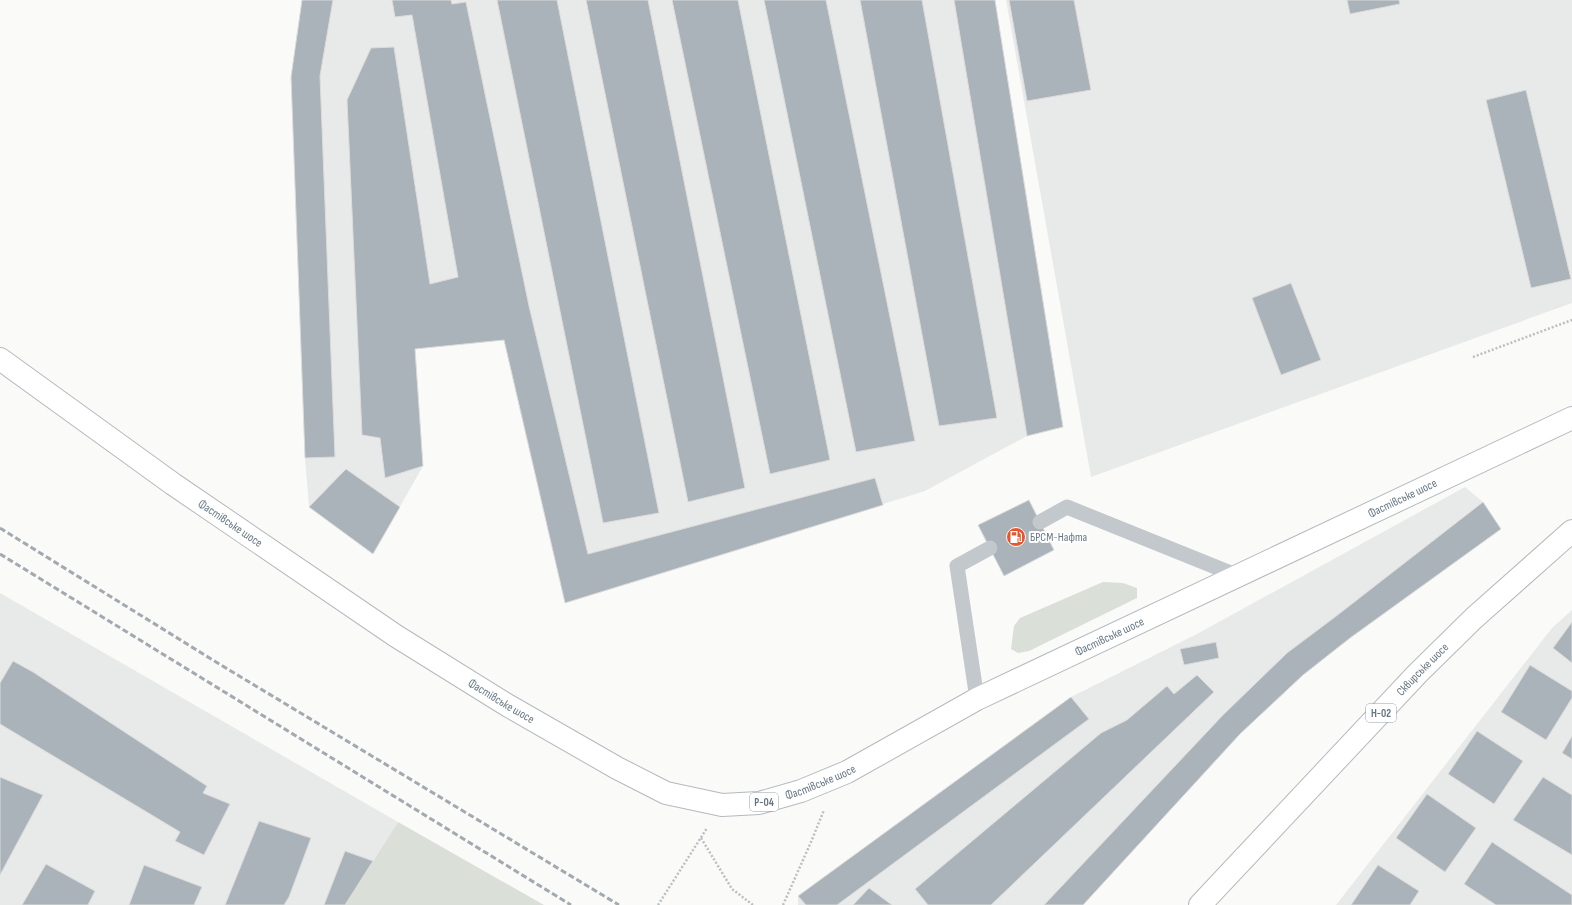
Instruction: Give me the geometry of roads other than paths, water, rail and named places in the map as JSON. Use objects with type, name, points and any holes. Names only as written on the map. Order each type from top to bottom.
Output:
[{"type":"main road","name":"Фастівське шосе","points":[[0,359],[173,484],[396,636],[507,705],[617,768],[666,793],[722,805],[759,803],[801,791],[837,776],[977,699],[1572,418]]},
{"type":"main road","name":"Сквирське шосе","points":[[1200,905],[1418,673],[1474,618],[1572,531]]},
{"type":"lane","points":[[1040,522],[1067,507],[1238,576]]},
{"type":"lane","points":[[977,699],[957,566],[990,548]]},
{"type":"railway","points":[[0,528],[216,662],[619,905]]},
{"type":"railway","points":[[0,554],[571,905]]},
{"type":"place","name":"БРСМ-Нафта","points":[[1016,537]]}]
